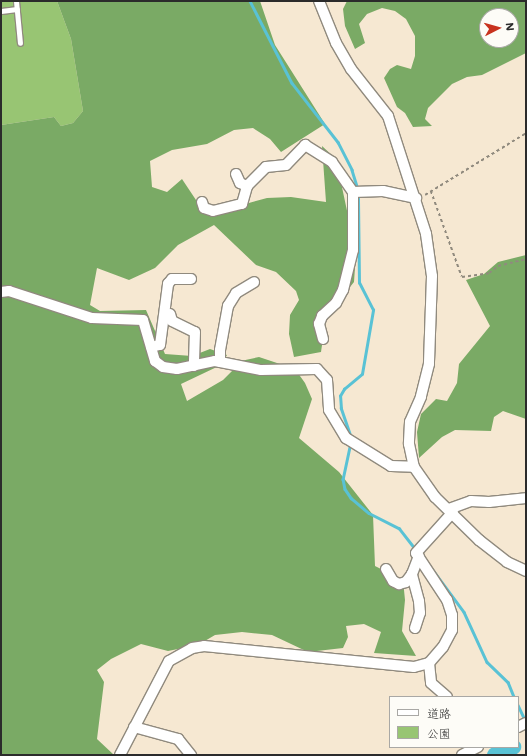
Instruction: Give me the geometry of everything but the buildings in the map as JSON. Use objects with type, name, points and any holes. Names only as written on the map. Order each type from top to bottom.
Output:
[{"type":"street","points":[[319,1],[336,44],[351,69],[388,116],[416,199],[426,234],[432,276],[429,364],[422,397],[410,422],[409,444],[414,467],[422,482],[479,540],[507,562],[526,572]]},
{"type":"street","points":[[202,202],[204,208],[213,211],[232,208],[242,204],[247,186],[266,167],[286,165],[305,145],[332,162],[353,192],[353,250],[343,290],[336,303],[320,320],[320,336],[323,339]]},
{"type":"street","points":[[236,174],[240,183],[247,186]]},
{"type":"street","points":[[353,192],[383,191],[416,199]]},
{"type":"street","points":[[151,348],[160,345],[168,284],[172,279],[191,279]]},
{"type":"street","points":[[220,362],[220,350],[228,306],[236,293],[254,282]]},
{"type":"street","points":[[1,292],[9,290],[92,318],[143,320],[155,361],[163,367],[177,369],[220,362],[261,370],[317,369],[327,380],[329,410],[346,438],[391,466],[414,467]]},
{"type":"street","points":[[170,314],[172,321],[195,332],[194,366]]},
{"type":"street","points":[[386,569],[393,581],[399,584],[406,582],[412,574],[418,556],[416,553],[451,511],[472,501],[489,502],[526,498]]},
{"type":"street","points":[[120,755],[169,661],[192,648],[204,646],[414,667],[429,663],[443,647],[452,630],[452,615],[447,600],[418,556]]},
{"type":"street","points":[[412,574],[419,601],[420,613],[415,628]]},
{"type":"street","points":[[429,663],[431,683],[446,696]]},
{"type":"street","points":[[134,727],[178,739],[192,755]]},
{"type":"street","points":[[462,755],[476,748]]},
{"type":"lane","points":[[16,1],[20,43]]},
{"type":"lane","points":[[1,11],[17,9]]},
{"type":"path","points":[[416,199],[526,133]]},
{"type":"path","points":[[431,191],[462,276],[490,273],[498,266],[526,259]]},
{"type":"green space","points":[[1,1],[57,1],[71,39],[83,111],[73,123],[61,126],[54,117],[1,125]]},
{"type":"green space","points":[[57,1],[260,1],[275,45],[325,124],[281,152],[270,139],[253,128],[234,130],[207,144],[172,150],[150,161],[152,187],[167,192],[182,179],[206,215],[267,198],[291,197],[326,202],[322,146],[336,159],[356,253],[354,282],[326,317],[321,352],[294,357],[289,334],[290,315],[299,300],[296,291],[276,272],[256,265],[214,225],[178,245],[155,268],[129,280],[97,268],[90,305],[100,311],[146,310],[165,354],[192,356],[210,349],[227,355],[221,365],[181,384],[187,401],[223,380],[233,370],[236,362],[259,357],[295,369],[305,383],[312,399],[299,438],[339,472],[373,515],[375,566],[403,580],[405,600],[402,631],[416,656],[374,653],[381,632],[364,624],[346,626],[348,637],[343,648],[308,652],[272,635],[242,632],[215,635],[198,645],[168,651],[141,644],[111,659],[97,670],[104,682],[97,739],[114,755],[1,755],[1,125],[54,117],[61,126],[73,123],[83,111],[71,39]]},
{"type":"green space","points":[[347,1],[526,1],[526,53],[482,75],[467,77],[452,84],[428,108],[425,119],[432,126],[413,127],[405,113],[397,107],[384,78],[390,69],[397,65],[411,69],[415,56],[415,36],[406,19],[395,11],[382,8],[367,14],[359,24],[365,43],[355,49],[345,26],[343,9]]},
{"type":"green space","points":[[526,255],[526,419],[503,411],[494,417],[491,431],[455,430],[442,437],[419,458],[417,432],[421,414],[436,399],[447,401],[457,383],[459,364],[490,326],[466,280],[484,274],[498,262]]},
{"type":"waterway","points":[[250,1],[292,83],[338,142],[352,170],[357,186]]},
{"type":"waterway","points":[[350,435],[341,409],[340,396],[344,389],[362,374],[373,310],[359,283],[358,197]]},
{"type":"waterway","points":[[350,447],[343,479],[345,489],[351,498],[369,513],[399,528],[414,547]]},
{"type":"waterway","points":[[430,566],[464,612],[487,662],[508,682],[514,696]]},
{"type":"waterway","points":[[519,707],[525,720]]},
{"type":"waterway","points":[[495,755],[511,748]]}]
